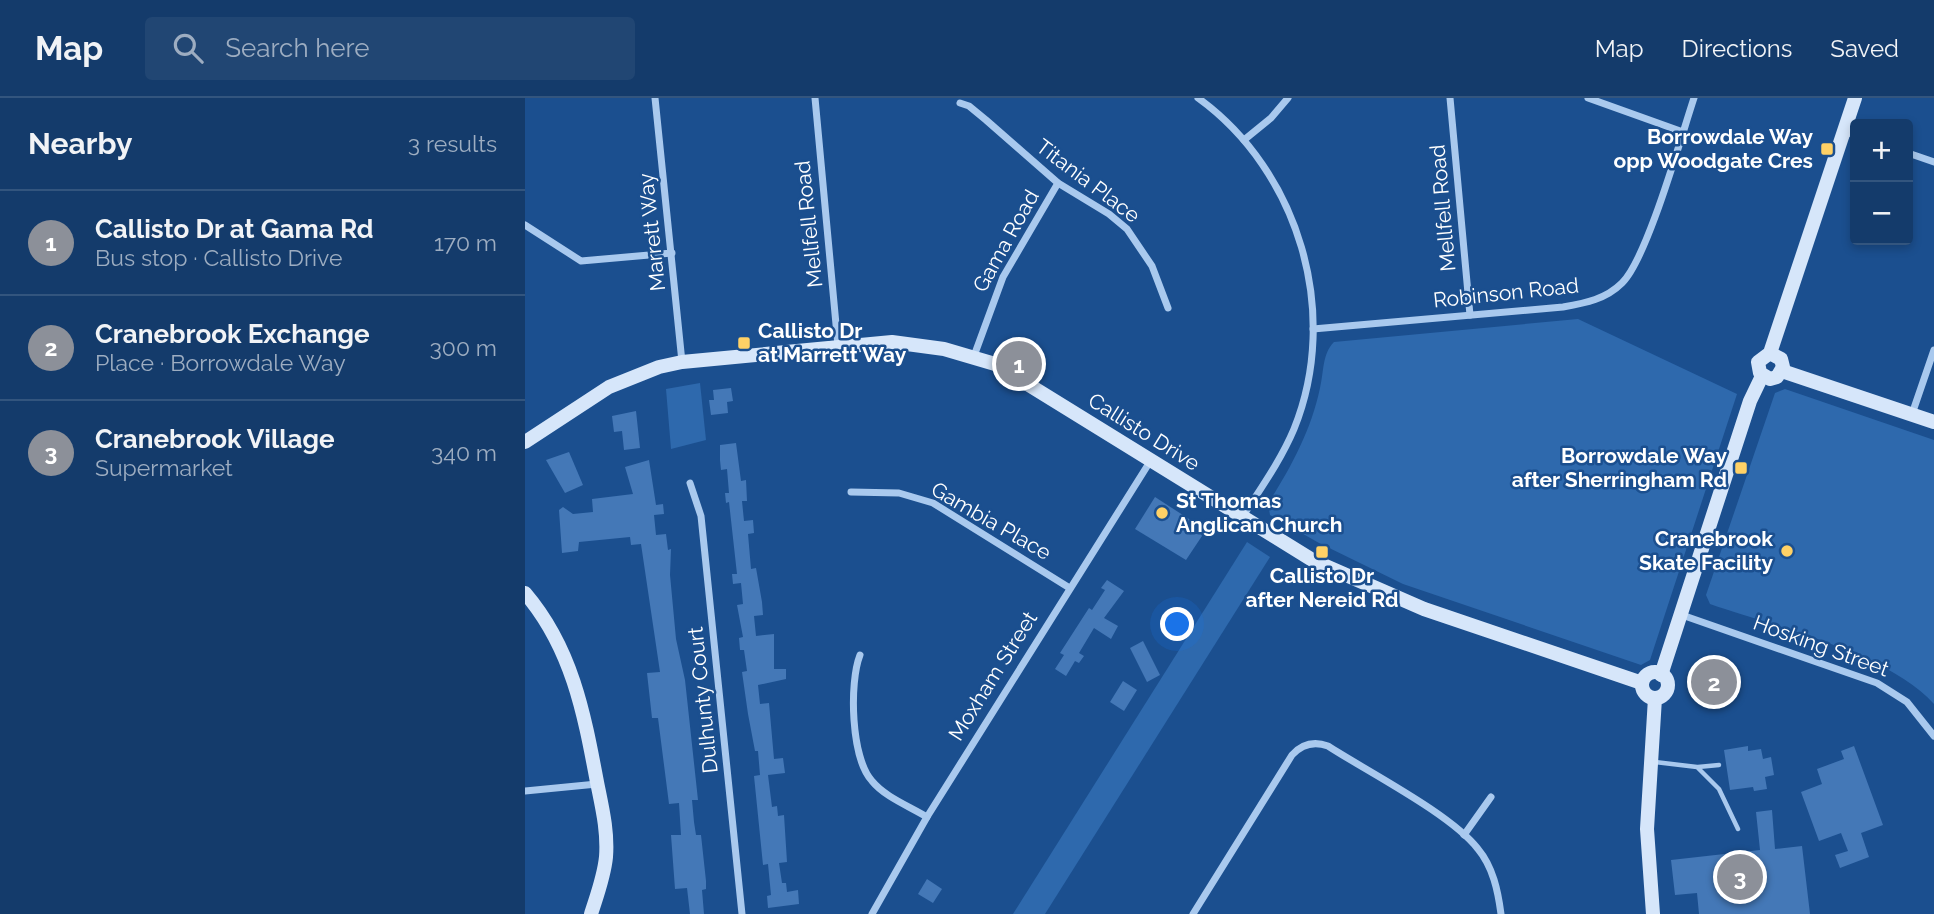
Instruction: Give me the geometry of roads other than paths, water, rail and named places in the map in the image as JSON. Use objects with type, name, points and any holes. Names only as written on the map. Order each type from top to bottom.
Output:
[{"type":"street","name":"Marrett Way","points":[[655,98],[683,362]]},
{"type":"street","name":"Mellfell Road","points":[[815,98],[838,346]]},
{"type":"street","points":[[1198,98],[1244,140],[1276,185],[1298,233],[1309,279],[1313,329],[1308,378],[1293,430],[1243,517]]},
{"type":"street","points":[[1244,140],[1271,118],[1288,98]]},
{"type":"street","name":"Mellfell Road","points":[[1450,98],[1470,315]]},
{"type":"street","points":[[1588,98],[1683,132]]},
{"type":"street","name":"Robinson Road","points":[[1313,329],[1578,304],[1615,289],[1635,267],[1694,98]]},
{"type":"street","points":[[1852,119],[1854,98]]},
{"type":"street","name":"Titania Place","points":[[960,103],[980,115],[1058,183],[1109,214],[1134,237],[1152,266],[1168,308]]},
{"type":"street","points":[[1661,675],[1750,401],[1762,376],[1758,362],[1770,353],[1850,133]]},
{"type":"street","points":[[1913,155],[1934,162]]},
{"type":"street","name":"Gama Road","points":[[974,356],[1007,269],[1058,183]]},
{"type":"street","points":[[525,225],[581,261],[672,253]]},
{"type":"street","name":"Callisto Drive","points":[[525,442],[609,387],[659,367],[683,362],[838,346],[909,343],[974,356],[1014,375],[1314,561],[1385,594],[1642,683]]},
{"type":"street","points":[[1912,415],[1934,350]]},
{"type":"street","points":[[1762,376],[1774,379],[1782,371],[1781,359],[1770,353]]},
{"type":"street","points":[[1782,371],[1934,422]]},
{"type":"street","name":"Moxham Street","points":[[872,914],[927,817],[1151,460]]},
{"type":"street","name":"Dulhunty Court","points":[[690,483],[702,519],[742,914]]},
{"type":"street","name":"Gambia Place","points":[[851,492],[899,493],[933,503],[1069,587]]},
{"type":"street","points":[[525,593],[554,634],[574,677],[597,783],[606,832],[606,855],[591,914]]},
{"type":"street","name":"Hosking Street","points":[[1679,614],[1877,683],[1907,702],[1934,736]]},
{"type":"street","points":[[860,655],[854,673],[853,694],[863,767],[876,786],[927,817]]},
{"type":"street","points":[[1650,674],[1661,675],[1667,681],[1667,689],[1663,695],[1655,698],[1645,694],[1642,683],[1650,674]]},
{"type":"street","points":[[1653,914],[1647,829],[1655,698]]},
{"type":"street","points":[[1193,914],[1292,755],[1305,745],[1328,746],[1465,835],[1488,864],[1501,914]]},
{"type":"street","points":[[525,791],[597,783]]},
{"type":"street","points":[[1465,835],[1491,797]]},
{"type":"lane","points":[[1650,762],[1719,765]]},
{"type":"lane","points":[[1697,766],[1719,789],[1738,830]]},
{"type":"place","name":"Borrowdale Way opp Woodgate Cres","points":[[1827,149]]},
{"type":"place","name":"Callisto Dr at Marrett Way","points":[[744,343]]},
{"type":"place","name":"Callisto Dr at Gama Rd","points":[[1019,364]]},
{"type":"place","name":"Borrowdale Way after Sherringham Rd","points":[[1741,468]]},
{"type":"place","name":"St Thomas Anglican Church","points":[[1162,513]]},
{"type":"place","name":"Cranebrook Skate Facility","points":[[1787,551]]},
{"type":"place","name":"Callisto Dr after Nereid Rd","points":[[1322,552]]},
{"type":"place","name":"Cranebrook Exchange","points":[[1714,682]]},
{"type":"place","name":"Cranebrook Village","points":[[1740,877]]}]
